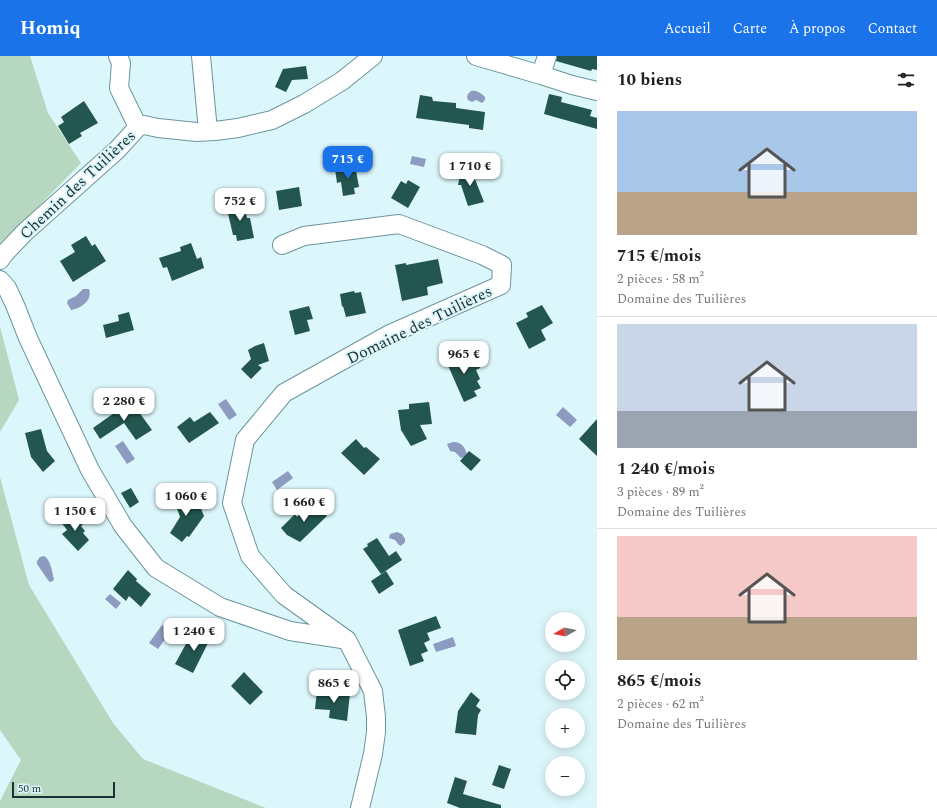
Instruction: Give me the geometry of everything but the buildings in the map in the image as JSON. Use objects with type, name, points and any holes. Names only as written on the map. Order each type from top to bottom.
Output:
[{"type":"street","name":"Chemin des Tuilières","points":[[118,56],[121,63],[119,88],[138,127]]},
{"type":"street","points":[[201,56],[208,131]]},
{"type":"street","name":"Chemin des Tuilières","points":[[0,260],[25,232],[117,150],[138,127],[144,125],[158,128],[208,131],[238,128],[272,120],[304,104],[342,81],[373,56]]},
{"type":"street","points":[[476,56],[597,91]]},
{"type":"street","points":[[541,75],[547,56]]},
{"type":"street","name":"Domaine des Tuilières","points":[[282,245],[304,236],[399,224],[482,255],[502,265],[502,284],[388,335],[284,393],[245,440],[232,503],[250,556],[284,595],[347,640],[373,691],[376,717],[372,754],[360,808]]},
{"type":"street","points":[[0,280],[7,288],[28,338],[90,470],[123,526],[156,568],[220,607],[290,631],[347,640]]},
{"type":"green space","points":[[0,56],[30,56],[48,113],[81,163],[0,243]]},
{"type":"green space","points":[[0,326],[19,400],[0,432]]},
{"type":"green space","points":[[0,477],[29,585],[113,723],[143,759],[266,808],[0,808],[0,801],[21,760],[0,730]]},
{"type":"water","points":[[471,91],[480,93],[485,97],[485,100],[482,103],[476,100],[472,102],[468,100],[468,94]]},
{"type":"water","points":[[412,156],[426,159],[424,167],[410,164]]},
{"type":"water","points":[[83,289],[89,289],[90,293],[88,300],[79,308],[71,310],[67,303],[68,300],[76,296]]},
{"type":"water","points":[[226,399],[237,415],[229,420],[218,404]]},
{"type":"water","points":[[563,407],[577,420],[570,427],[556,415]]},
{"type":"water","points":[[123,441],[135,459],[127,464],[115,446]]},
{"type":"water","points":[[453,442],[459,443],[463,446],[466,450],[467,456],[461,458],[455,452],[450,451],[447,444]]},
{"type":"water","points":[[288,471],[293,478],[277,490],[272,482]]},
{"type":"water","points":[[397,532],[402,534],[405,539],[405,542],[401,546],[395,540],[389,538],[390,534]]},
{"type":"water","points":[[44,556],[50,563],[52,570],[54,579],[50,582],[37,564],[40,557]]},
{"type":"water","points":[[110,594],[121,603],[116,609],[105,599]]},
{"type":"water","points":[[162,625],[171,631],[158,649],[149,643]]},
{"type":"water","points":[[453,637],[456,646],[436,652],[433,644]]}]
